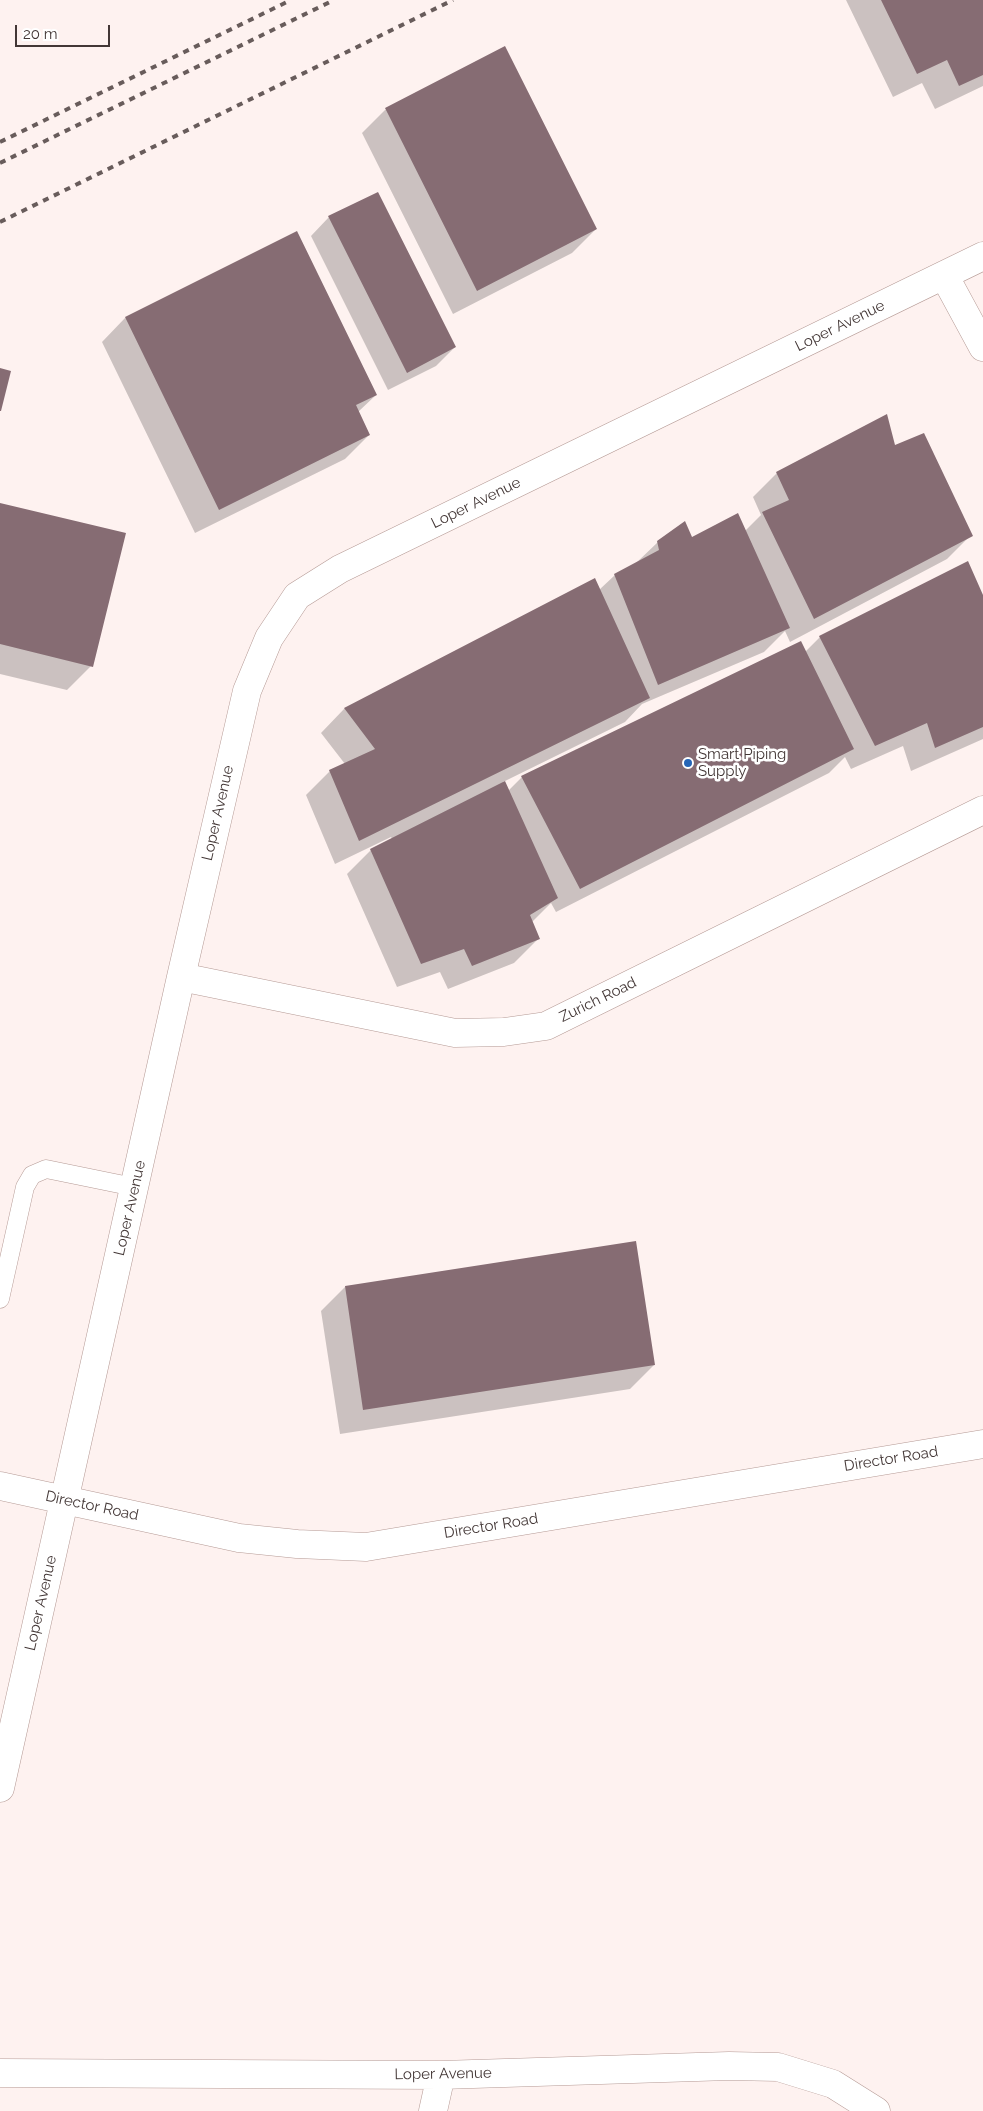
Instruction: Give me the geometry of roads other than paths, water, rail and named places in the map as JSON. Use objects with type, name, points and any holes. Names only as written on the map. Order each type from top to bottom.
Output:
[{"type":"street","name":"Loper Avenue","points":[[0,1788],[181,977],[247,691],[269,638],[297,596],[340,569],[983,256]]},
{"type":"street","points":[[944,275],[983,347]]},
{"type":"street","name":"Zurich Road","points":[[181,977],[455,1033],[504,1032],[546,1026],[983,810]]},
{"type":"street","name":"Director Road","points":[[0,1486],[238,1538],[296,1544],[366,1547],[983,1444]]},
{"type":"street","name":"Loper Avenue","points":[[0,2073],[441,2076],[729,2066],[778,2067],[833,2084],[876,2111]]},
{"type":"street","points":[[433,2111],[441,2076]]},
{"type":"lane","points":[[0,1299],[25,1188],[32,1175],[46,1169],[134,1187]]},
{"type":"railway","points":[[0,142],[291,0]]},
{"type":"railway","points":[[0,163],[334,0]]},
{"type":"railway","points":[[0,222],[453,0]]},
{"type":"place","name":"Smart Piping Supply","points":[[688,763]]}]
